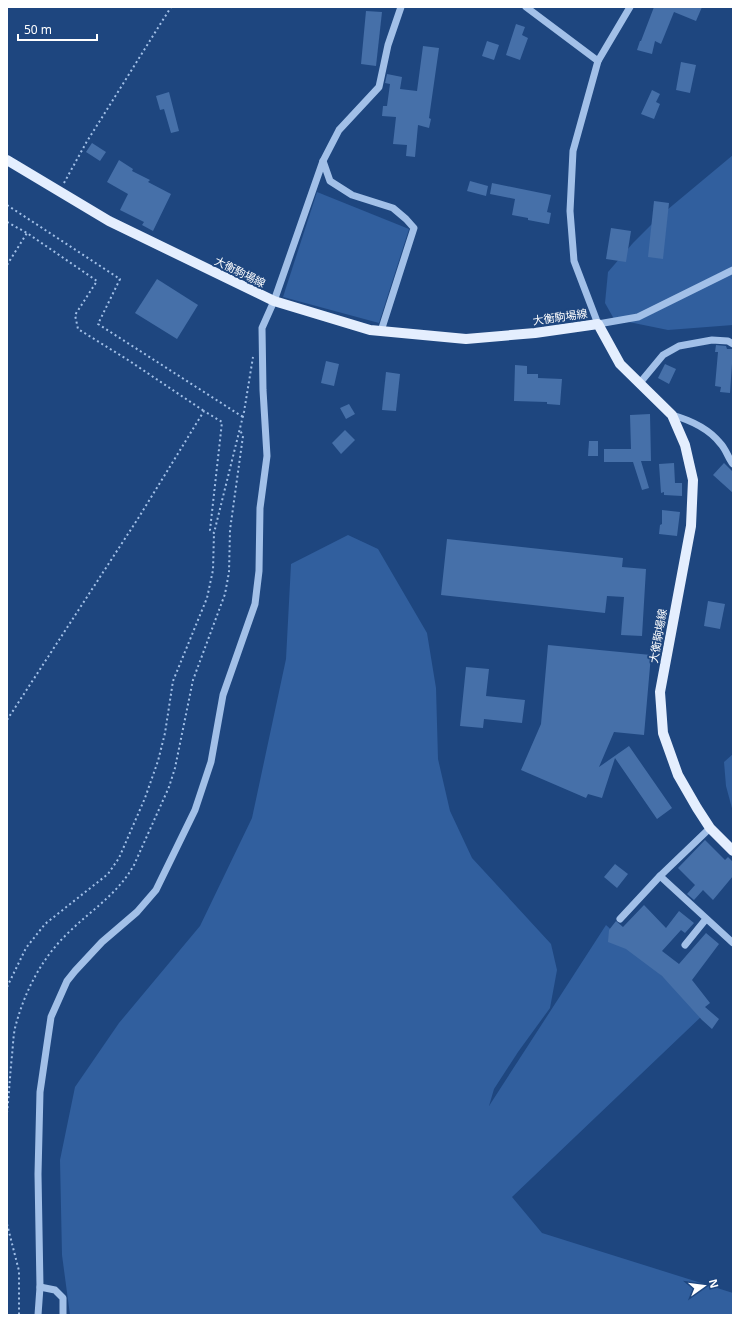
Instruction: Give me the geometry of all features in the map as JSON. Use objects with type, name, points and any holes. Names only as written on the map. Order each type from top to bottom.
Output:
[{"type":"main road","name":"大衡駒場線","points":[[7,160],[109,221],[274,302],[370,330],[466,338],[535,333],[598,324],[620,364],[672,415],[685,445],[692,480],[691,526],[660,692],[662,733],[678,775],[710,828],[733,851]]},
{"type":"street","points":[[38,1315],[40,1287],[40,1209],[38,1174],[40,1092],[51,1016],[67,981],[79,965],[102,942],[137,912],[156,890],[195,810],[212,762],[223,695],[255,604],[260,571],[260,508],[267,456],[263,390],[262,328],[274,302],[323,160],[339,130],[380,87],[388,45],[401,7]]},
{"type":"street","points":[[526,7],[598,61]]},
{"type":"street","points":[[630,7],[598,61],[573,151],[570,211],[574,261],[598,324],[638,317],[733,270]]},
{"type":"street","points":[[323,160],[330,181],[352,195],[393,208],[414,228],[381,330]]},
{"type":"street","points":[[640,384],[663,356],[679,346],[712,340],[728,341],[733,344]]},
{"type":"street","points":[[672,415],[688,420],[710,433],[721,443],[733,464]]},
{"type":"street","points":[[620,919],[660,876],[710,828]]},
{"type":"street","points":[[660,876],[733,943]]},
{"type":"street","points":[[685,945],[706,919]]},
{"type":"street","points":[[40,1287],[55,1290],[63,1298],[62,1315]]},
{"type":"path","points":[[59,191],[86,143],[170,7]]},
{"type":"path","points":[[7,206],[120,279],[98,324],[243,417]]},
{"type":"path","points":[[7,222],[28,233],[97,281],[75,315],[78,329],[222,422],[210,530],[214,533]]},
{"type":"path","points":[[7,265],[28,233]]},
{"type":"path","points":[[7,987],[26,948],[45,924],[108,874],[119,858],[145,798],[158,762],[165,733],[173,681],[207,598],[213,570],[214,533],[243,417],[253,357]]},
{"type":"path","points":[[7,720],[135,523],[204,411]]},
{"type":"path","points":[[7,1113],[14,1030],[25,998],[38,972],[51,952],[67,934],[118,889],[129,875],[166,794],[176,768],[193,680],[225,594],[229,572],[230,530],[243,436],[240,430]]},
{"type":"path","points":[[7,1224],[19,1271],[19,1315]]},
{"type":"shaded area","points":[[733,155],[733,325],[668,330],[614,319],[605,303],[608,272],[633,243],[661,215]]},
{"type":"shaded area","points":[[317,192],[409,229],[379,323],[283,297]]},
{"type":"shaded area","points":[[348,535],[378,549],[427,633],[436,688],[438,759],[450,811],[472,858],[551,944],[557,970],[550,1008],[518,1052],[494,1089],[489,1106],[606,925],[704,1014],[512,1197],[542,1233],[733,1293],[733,1315],[70,1315],[62,1255],[60,1160],[75,1087],[119,1023],[200,926],[252,818],[286,659],[291,564]]},
{"type":"shaded area","points":[[733,754],[733,812],[726,786],[724,762]]},
{"type":"building","points":[[654,7],[702,7],[696,21],[674,12],[661,44],[655,41],[652,54],[637,50]]},
{"type":"building","points":[[366,11],[382,12],[376,66],[361,64]]},
{"type":"building","points":[[516,24],[525,27],[522,35],[528,38],[520,60],[506,55]]},
{"type":"building","points":[[487,41],[499,45],[494,60],[482,56]]},
{"type":"building","points":[[423,46],[439,48],[429,118],[431,119],[429,128],[418,125],[415,157],[406,156],[407,145],[393,144],[396,117],[382,116],[383,106],[387,106],[390,84],[385,83],[387,74],[402,77],[400,89],[417,91]]},
{"type":"building","points":[[681,62],[696,65],[690,93],[676,90]]},
{"type":"building","points":[[652,90],[660,94],[656,102],[660,104],[654,119],[641,114]]},
{"type":"building","points":[[169,92],[179,131],[171,133],[164,109],[160,110],[156,96]]},
{"type":"building","points":[[92,143],[106,152],[100,161],[86,152]]},
{"type":"building","points":[[119,160],[133,169],[132,171],[150,180],[148,182],[171,194],[153,231],[142,225],[144,222],[120,210],[128,194],[107,182]]},
{"type":"building","points":[[470,181],[488,186],[486,196],[467,191]]},
{"type":"building","points":[[492,183],[551,195],[547,212],[551,213],[549,224],[512,215],[515,199],[490,194]]},
{"type":"building","points":[[654,201],[669,203],[663,259],[648,257]]},
{"type":"building","points":[[611,228],[631,231],[626,262],[606,259]]},
{"type":"building","points":[[157,279],[198,305],[177,339],[135,313]]},
{"type":"building","points":[[716,345],[726,346],[727,349],[733,349],[730,393],[720,392],[721,387],[715,386],[718,352],[715,352]]},
{"type":"building","points":[[326,361],[339,364],[334,386],[321,383]]},
{"type":"building","points":[[665,364],[676,369],[669,384],[658,378]]},
{"type":"building","points":[[515,365],[527,366],[527,374],[538,374],[538,378],[562,379],[560,405],[547,404],[547,402],[514,401]]},
{"type":"building","points":[[386,372],[400,374],[396,411],[382,410]]},
{"type":"building","points":[[349,404],[355,414],[346,419],[340,408]]},
{"type":"building","points":[[650,414],[651,461],[641,461],[649,488],[642,490],[633,462],[604,462],[604,449],[631,449],[630,415]]},
{"type":"building","points":[[345,430],[355,440],[341,454],[332,443]]},
{"type":"building","points":[[589,441],[598,441],[598,456],[588,456]]},
{"type":"building","points":[[674,463],[675,483],[682,483],[682,496],[664,495],[664,492],[661,493],[659,464]]},
{"type":"building","points":[[724,463],[733,472],[733,493],[713,475]]},
{"type":"building","points":[[662,510],[680,512],[677,536],[659,534],[660,525],[662,524]]},
{"type":"building","points":[[447,539],[623,558],[622,567],[646,569],[642,636],[621,635],[624,597],[607,596],[605,613],[441,595]]},
{"type":"building","points":[[708,601],[725,604],[720,629],[704,626]]},
{"type":"building","points":[[548,645],[651,655],[644,735],[614,732],[599,767],[629,746],[672,808],[657,819],[615,758],[602,798],[588,794],[586,798],[521,770],[541,724]]},
{"type":"building","points":[[466,667],[489,669],[486,696],[525,700],[522,723],[484,719],[483,728],[460,726]]},
{"type":"building","points":[[705,840],[725,860],[728,857],[733,862],[733,876],[713,900],[703,890],[694,900],[687,894],[695,885],[678,868]]},
{"type":"building","points":[[615,864],[628,874],[617,888],[604,877]]},
{"type":"building","points":[[644,905],[666,928],[679,911],[694,923],[685,933],[681,930],[662,951],[679,964],[706,933],[719,944],[692,980],[710,1003],[705,1007],[719,1019],[712,1029],[662,976],[626,949],[608,942],[609,930],[616,921],[623,927]]}]
